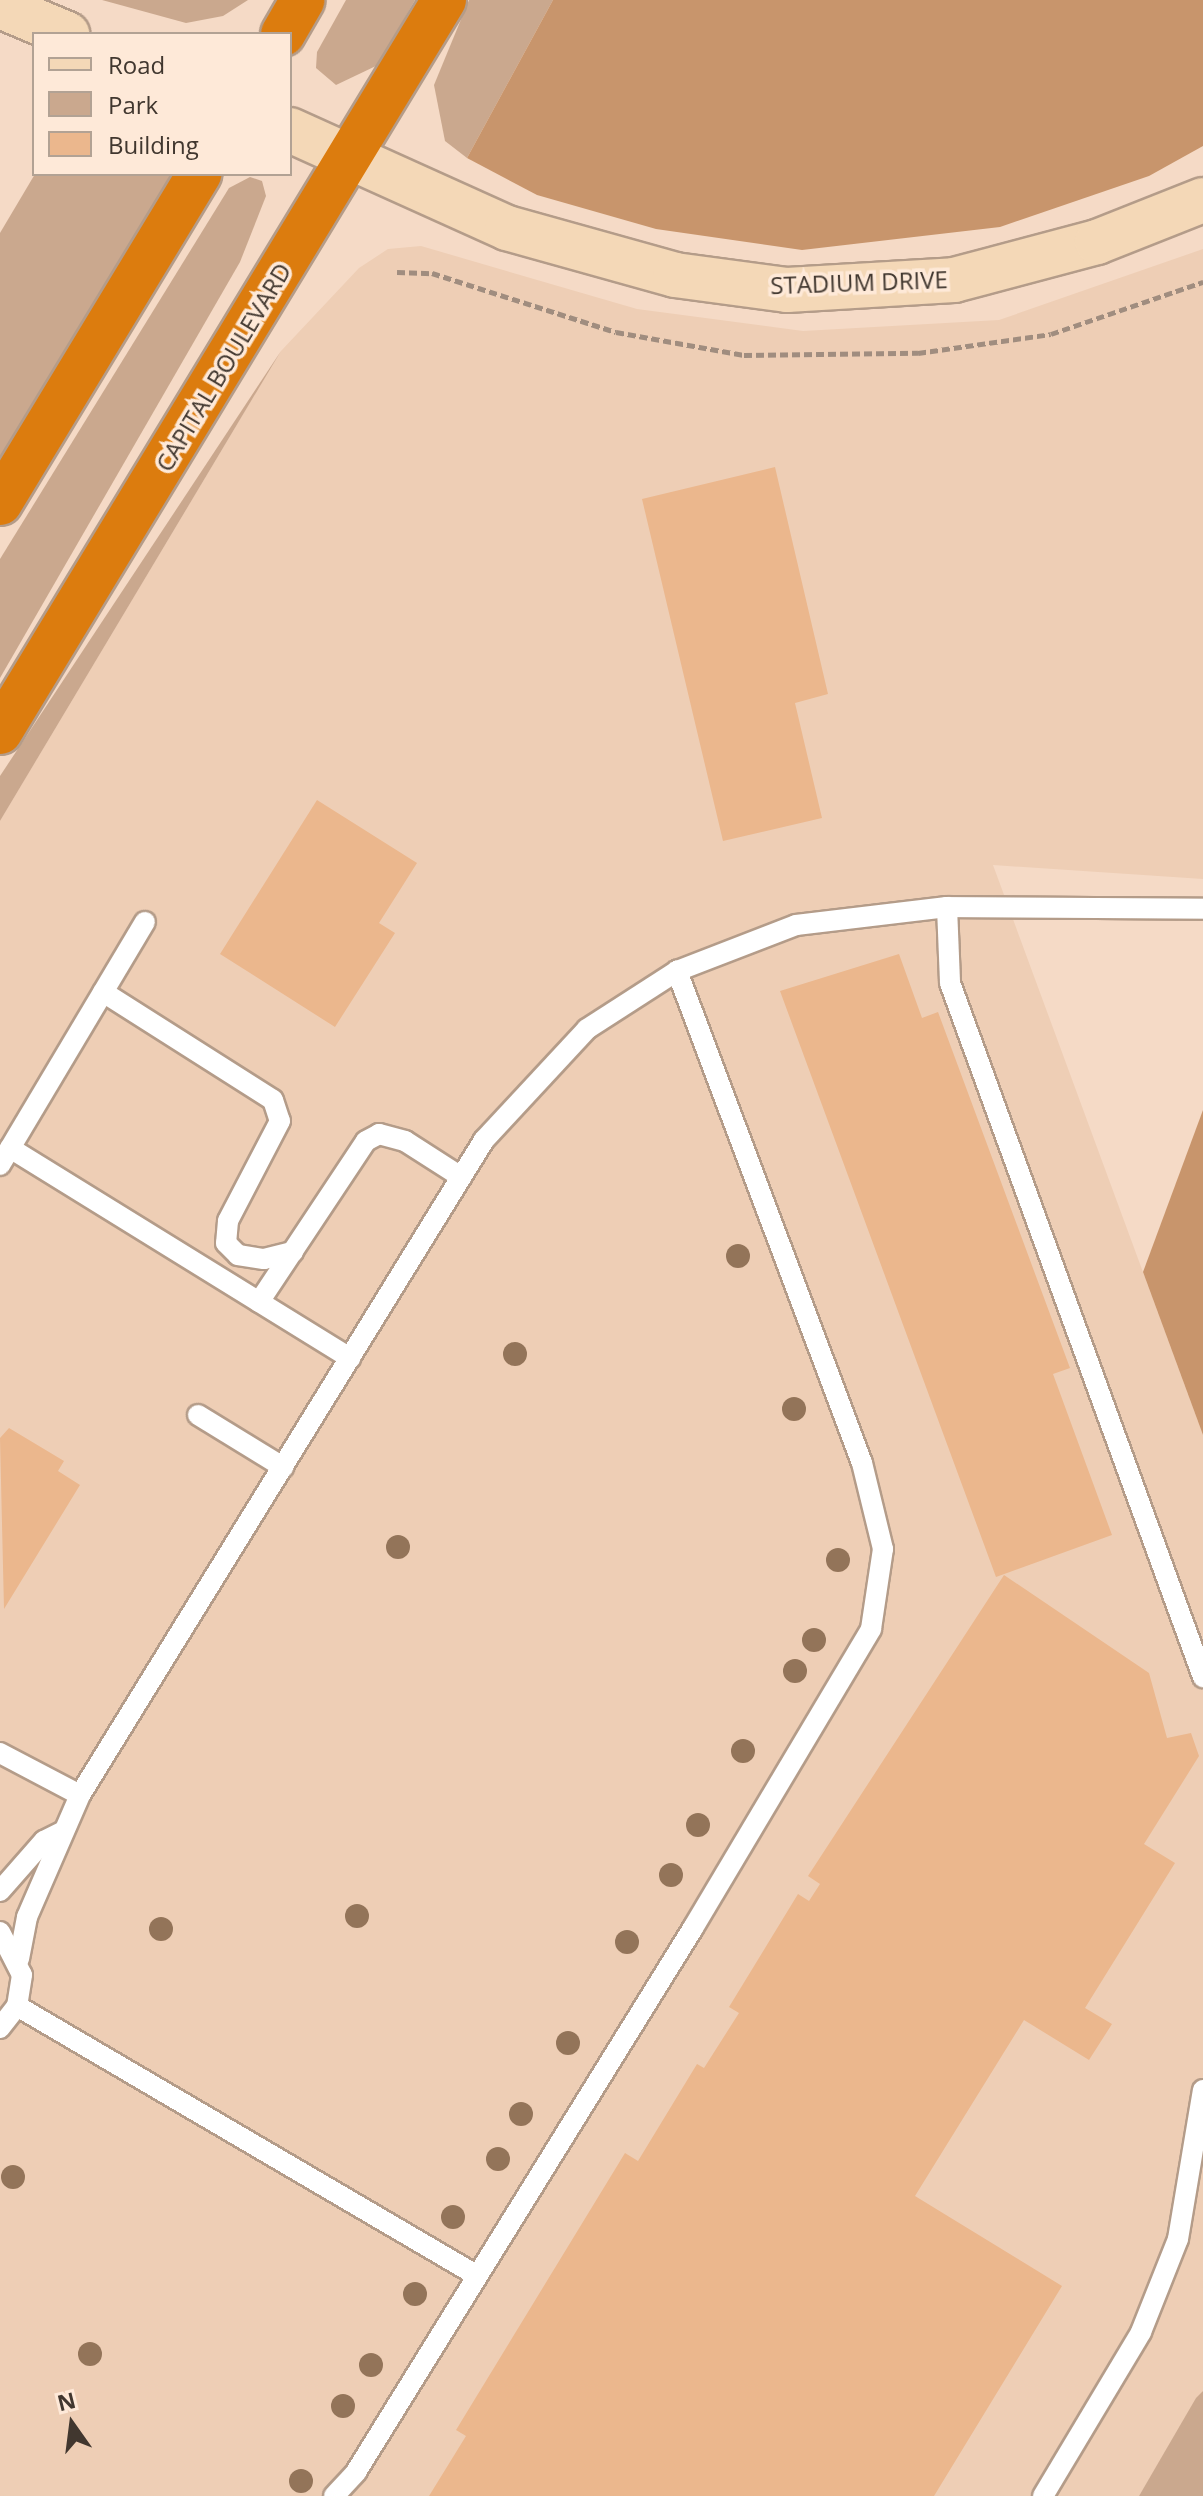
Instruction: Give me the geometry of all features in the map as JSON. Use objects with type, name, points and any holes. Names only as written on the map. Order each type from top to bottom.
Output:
[{"type":"highway","points":[[284,32],[303,0]]},
{"type":"highway","name":"CAPITAL BOULEVARD","points":[[0,732],[444,0]]},
{"type":"highway","points":[[0,503],[198,176]]},
{"type":"street","points":[[0,6],[62,32]]},
{"type":"street","name":"STADIUM DRIVE","points":[[292,131],[349,160],[507,228],[675,275],[787,290],[954,280],[1097,242],[1203,200]]},
{"type":"lane","points":[[947,907],[950,983],[1203,1677]]},
{"type":"lane","points":[[0,2028],[17,2006],[19,1959],[27,1917],[58,1860],[60,1833],[80,1795],[461,1177],[516,1100],[577,1038],[677,971],[796,925],[947,907],[1203,909]]},
{"type":"lane","points":[[145,922],[5,1156],[350,1358]]},
{"type":"lane","points":[[334,2496],[476,2275],[871,1629],[883,1549],[862,1463],[677,971]]},
{"type":"lane","points":[[103,992],[273,1100],[280,1121],[228,1221],[226,1243],[238,1255],[264,1259],[293,1252]]},
{"type":"lane","points":[[259,1302],[356,1154],[379,1134],[461,1177]]},
{"type":"lane","points":[[198,1415],[283,1467]]},
{"type":"lane","points":[[0,1753],[80,1795]]},
{"type":"lane","points":[[0,1891],[44,1841],[60,1833]]},
{"type":"lane","points":[[0,1932],[19,1959]]},
{"type":"lane","points":[[17,2006],[476,2275]]},
{"type":"lane","points":[[1043,2496],[1141,2332],[1178,2239],[1203,2090]]},
{"type":"shaded area","points":[[553,0],[1203,0],[1203,146],[1149,176],[1000,227],[802,250],[656,229],[537,195],[467,158]]},
{"type":"shaded area","points":[[421,246],[637,309],[803,331],[999,320],[1203,249],[1203,879],[993,865],[1203,1435],[1203,2391],[1139,2496],[0,2496],[0,821],[281,351],[359,268],[388,249]]},
{"type":"shaded area","points":[[1203,1110],[1203,1435],[1143,1272]]},
{"type":"green space","points":[[102,0],[248,0],[223,16],[186,23]]},
{"type":"green space","points":[[346,0],[415,0],[378,65],[336,85],[316,68],[317,52]]},
{"type":"green space","points":[[469,0],[553,0],[467,158],[445,141],[434,85]]},
{"type":"green space","points":[[34,176],[172,176],[0,471],[0,233]]},
{"type":"green space","points":[[250,177],[262,181],[266,196],[240,262],[0,678],[0,559],[229,188]]},
{"type":"green space","points":[[281,351],[0,821],[0,776]]},
{"type":"green space","points":[[1203,2391],[1203,2496],[1139,2496],[1196,2398]]},
{"type":"building","points":[[775,467],[828,694],[795,703],[822,818],[723,841],[642,499]]},
{"type":"building","points":[[317,800],[417,863],[379,923],[395,933],[335,1027],[220,954]]},
{"type":"building","points":[[899,954],[922,1018],[938,1012],[1070,1368],[1053,1374],[1112,1535],[996,1577],[780,991]]},
{"type":"building","points":[[9,1428],[64,1461],[58,1471],[80,1485],[4,1609],[0,1438]]},
{"type":"building","points":[[1004,1575],[1149,1673],[1167,1738],[1191,1733],[1199,1756],[1144,1844],[1175,1863],[1085,2008],[1112,2024],[1089,2060],[1024,2020],[915,2196],[1062,2286],[934,2496],[429,2496],[466,2436],[456,2430],[625,2153],[638,2161],[697,2064],[704,2068],[739,2013],[729,2007],[798,1894],[809,1901],[820,1884],[808,1876]]}]
